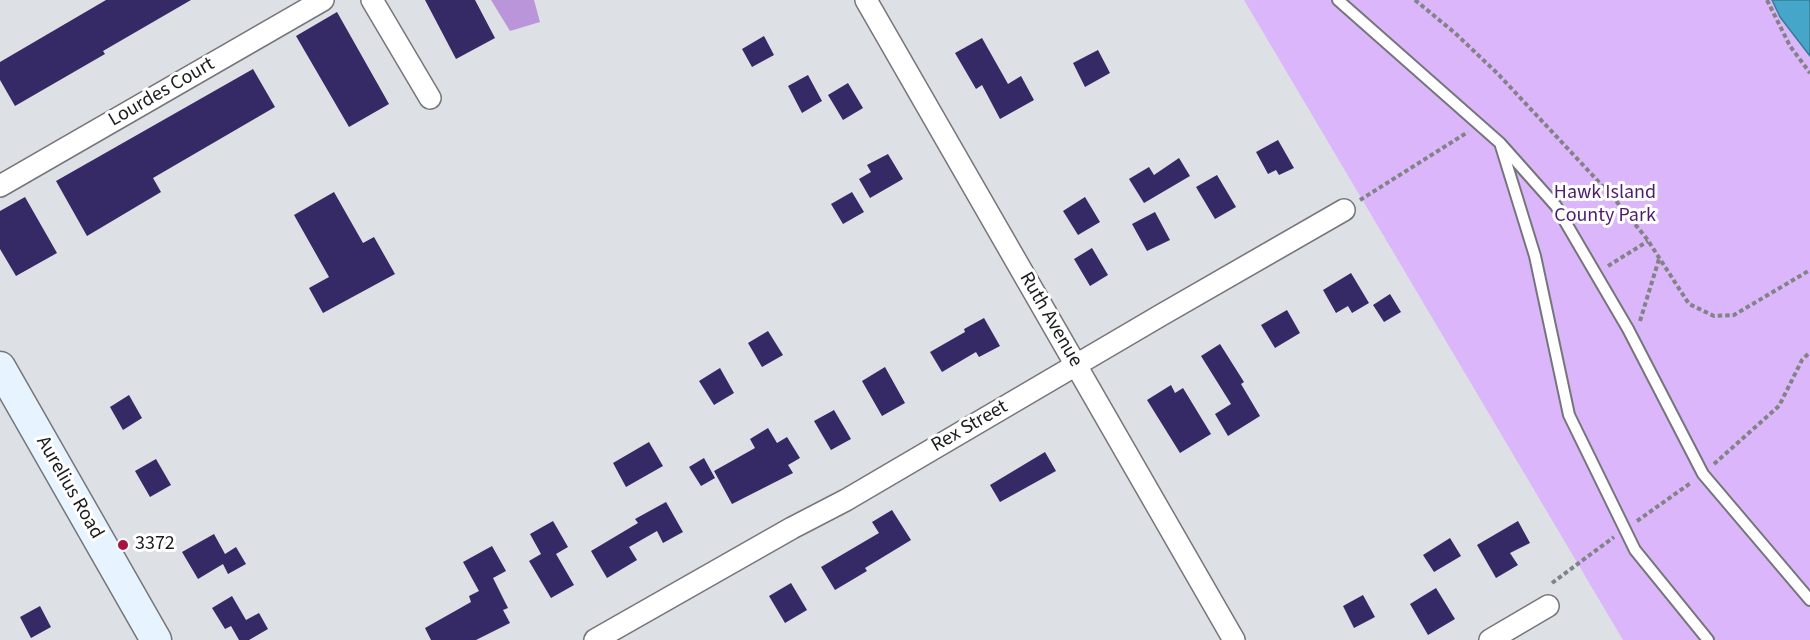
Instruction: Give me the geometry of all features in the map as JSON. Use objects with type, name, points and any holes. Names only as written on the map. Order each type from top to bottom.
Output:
[{"type":"street","name":"Lourdes Court","points":[[0,186],[323,0]]},
{"type":"street","points":[[372,0],[430,99]]},
{"type":"street","name":"Ruth Avenue","points":[[866,0],[1234,640]]},
{"type":"street","name":"Rex Street","points":[[595,640],[792,528],[846,500],[1344,210]]},
{"type":"street","name":"Aurelius Road","points":[[0,367],[156,640]]},
{"type":"street","points":[[1490,640],[1548,606]]},
{"type":"lane","points":[[1338,0],[1500,142],[1556,206],[1634,341],[1703,474],[1810,600]]},
{"type":"lane","points":[[1500,142],[1535,256],[1569,415],[1635,550],[1708,640]]},
{"type":"path","points":[[1415,0],[1455,33],[1498,74],[1612,196],[1648,241],[1689,304],[1714,316],[1734,315],[1810,270]]},
{"type":"path","points":[[1767,0],[1790,46],[1810,73]]},
{"type":"path","points":[[1344,210],[1480,125]]},
{"type":"path","points":[[1596,274],[1648,241]]},
{"type":"path","points":[[1634,341],[1660,259]]},
{"type":"path","points":[[1552,583],[1703,474],[1779,406],[1802,360],[1810,352]]},
{"type":"green space","name":"Hawk Island County Park","points":[[1244,0],[1810,0],[1810,640],[1623,640]]},
{"type":"shaded area","points":[[491,0],[534,0],[540,22],[510,31]]},
{"type":"water","points":[[1772,0],[1810,0],[1810,56],[1780,17]]},
{"type":"building","points":[[106,0],[191,0],[103,51],[105,54],[15,106],[0,80],[0,62]]},
{"type":"building","points":[[425,0],[475,0],[495,38],[456,59]]},
{"type":"building","points":[[337,12],[389,104],[349,127],[296,36]]},
{"type":"building","points":[[764,36],[774,55],[752,67],[742,49]]},
{"type":"building","points":[[982,38],[1008,84],[1021,76],[1034,100],[1000,119],[982,85],[976,89],[955,53]]},
{"type":"building","points":[[1098,50],[1110,73],[1085,87],[1073,63]]},
{"type":"building","points":[[253,69],[275,107],[153,178],[161,192],[87,236],[56,181]]},
{"type":"building","points":[[808,75],[822,101],[802,113],[788,86]]},
{"type":"building","points":[[848,83],[863,108],[843,120],[828,95]]},
{"type":"building","points":[[1278,140],[1294,168],[1279,175],[1276,170],[1268,174],[1256,152]]},
{"type":"building","points":[[888,154],[903,179],[870,198],[859,179],[871,172],[867,165]]},
{"type":"building","points":[[1179,158],[1190,176],[1144,203],[1129,179],[1149,167],[1154,175]]},
{"type":"building","points":[[1217,175],[1236,207],[1215,219],[1196,187]]},
{"type":"building","points":[[334,192],[363,243],[374,237],[395,274],[323,313],[309,288],[329,277],[294,215]]},
{"type":"building","points":[[852,192],[864,212],[843,224],[831,204]]},
{"type":"building","points":[[25,197],[57,253],[16,276],[0,249],[0,211]]},
{"type":"building","points":[[1085,197],[1100,222],[1078,235],[1063,211]]},
{"type":"building","points":[[1155,212],[1170,240],[1147,251],[1132,224]]},
{"type":"building","points":[[1092,248],[1108,275],[1090,286],[1074,259]]},
{"type":"building","points":[[1351,273],[1369,303],[1352,313],[1348,306],[1336,313],[1323,290]]},
{"type":"building","points":[[1390,294],[1401,312],[1384,322],[1373,305]]},
{"type":"building","points":[[1287,310],[1300,333],[1275,348],[1261,325]]},
{"type":"building","points":[[984,318],[1000,346],[979,357],[976,352],[942,372],[930,352]]},
{"type":"building","points":[[768,331],[783,355],[762,367],[748,343]]},
{"type":"building","points":[[1220,344],[1244,382],[1241,384],[1260,416],[1228,436],[1215,414],[1231,404],[1201,356]]},
{"type":"building","points":[[885,367],[905,403],[882,416],[862,381]]},
{"type":"building","points":[[720,368],[734,393],[714,405],[699,381]]},
{"type":"building","points":[[1171,385],[1175,393],[1183,388],[1211,434],[1180,453],[1147,400]]},
{"type":"building","points":[[129,395],[142,418],[123,430],[110,407]]},
{"type":"building","points":[[834,410],[851,439],[831,450],[814,421]]},
{"type":"building","points":[[768,428],[777,443],[787,437],[800,458],[788,465],[793,473],[732,504],[714,471],[755,448],[750,439]]},
{"type":"building","points":[[649,442],[663,466],[626,487],[613,463]]},
{"type":"building","points":[[1045,452],[1056,471],[1000,502],[990,485]]},
{"type":"building","points":[[704,458],[715,478],[701,486],[689,467]]},
{"type":"building","points":[[156,459],[171,485],[150,497],[135,471]]},
{"type":"building","points":[[666,502],[683,532],[663,543],[657,531],[629,547],[637,560],[607,578],[591,551],[638,523],[635,519]]},
{"type":"building","points":[[892,510],[911,540],[865,568],[867,571],[835,590],[821,567],[879,533],[872,522]]},
{"type":"building","points":[[553,521],[568,547],[556,554],[574,585],[551,598],[529,561],[541,554],[530,534]]},
{"type":"building","points":[[1518,521],[1530,543],[1510,553],[1518,565],[1496,578],[1477,545]]},
{"type":"building","points":[[214,534],[225,554],[236,547],[246,564],[228,574],[223,564],[198,579],[182,552]]},
{"type":"building","points":[[1450,538],[1461,556],[1434,572],[1423,555]]},
{"type":"building","points":[[492,546],[506,571],[493,578],[508,608],[503,610],[510,623],[476,640],[431,640],[425,628],[471,602],[469,596],[479,591],[463,562]]},
{"type":"building","points":[[791,583],[807,610],[785,623],[769,596]]},
{"type":"building","points":[[1436,588],[1455,619],[1428,635],[1410,604]]},
{"type":"building","points":[[1363,595],[1375,617],[1354,628],[1343,606]]},
{"type":"building","points":[[232,596],[246,620],[259,613],[268,629],[249,640],[239,640],[231,626],[225,629],[212,608]]},
{"type":"building","points":[[40,606],[51,627],[31,638],[20,617]]},
{"type":"place","name":"3372","points":[[123,545]]}]
